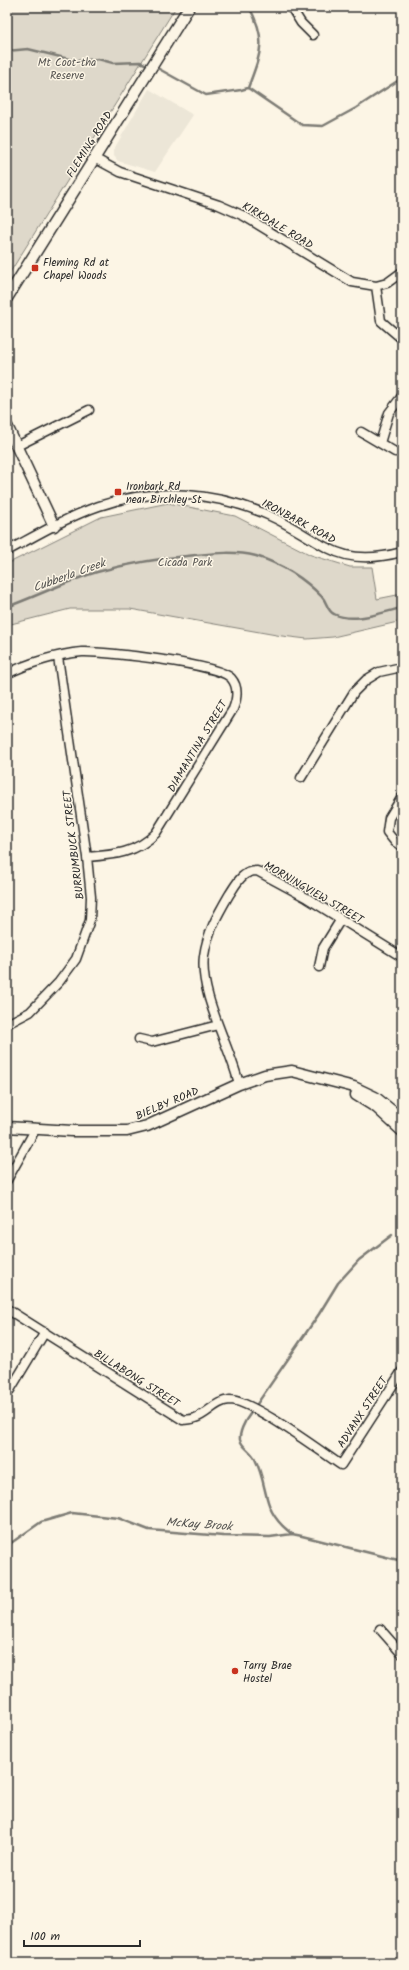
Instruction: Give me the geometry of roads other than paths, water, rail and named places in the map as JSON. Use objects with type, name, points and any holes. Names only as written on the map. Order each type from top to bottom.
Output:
[{"type":"street","name":"FLEMING ROAD","points":[[9,291],[189,7]]},
{"type":"street","points":[[291,7],[301,23],[313,35]]},
{"type":"street","name":"KIRKDALE ROAD","points":[[94,158],[120,172],[219,205],[244,216],[352,282],[376,286]]},
{"type":"street","points":[[402,272],[387,283],[376,286],[381,321],[402,339]]},
{"type":"street","points":[[380,443],[388,413],[402,396]]},
{"type":"street","points":[[17,446],[90,410]]},
{"type":"street","points":[[7,426],[54,526]]},
{"type":"street","points":[[360,432],[395,452]]},
{"type":"street","name":"IRONBARK ROAD","points":[[7,551],[88,510],[122,500],[162,495],[190,495],[220,499],[249,508],[282,523],[320,546],[337,554],[362,558],[378,558],[402,552]]},
{"type":"street","name":"DIAMANTINA STREET","points":[[7,674],[43,660],[82,652],[124,654],[214,670],[230,677],[236,687],[237,700],[233,709],[156,833],[146,843],[132,850],[87,857]]},
{"type":"street","name":"BURRUMBUCK STREET","points":[[9,1023],[30,1012],[59,982],[76,959],[90,920],[91,897],[87,857],[58,657]]},
{"type":"street","points":[[301,778],[354,692],[366,680],[380,672],[402,668]]},
{"type":"street","points":[[402,797],[389,818],[387,832],[402,846]]},
{"type":"street","name":"MORNINGVIEW STREET","points":[[239,1084],[218,1025],[204,977],[204,956],[208,937],[218,914],[241,877],[249,871],[257,871],[341,919],[402,957]]},
{"type":"street","points":[[319,968],[323,948],[341,919]]},
{"type":"street","points":[[139,1039],[152,1042],[218,1025]]},
{"type":"street","name":"BIELBY ROAD","points":[[7,1128],[35,1130],[127,1131],[147,1126],[239,1084],[265,1075],[292,1071],[354,1087],[375,1097],[402,1119]]},
{"type":"street","name":"BIELBY ROAD","points":[[330,1081],[369,1102],[402,1131]]},
{"type":"street","points":[[7,1180],[35,1130]]},
{"type":"street","name":"BILLABONG STREET","points":[[7,1309],[182,1420],[194,1419],[221,1402],[237,1401],[249,1406],[280,1424],[341,1465]]},
{"type":"street","points":[[7,1395],[45,1332]]},
{"type":"street","name":"ADVANX STREET","points":[[341,1465],[402,1371]]},
{"type":"street","points":[[380,1629],[402,1654]]},
{"type":"waterway","points":[[159,69],[206,95],[248,88],[259,57],[260,48],[259,29],[249,7]]},
{"type":"waterway","points":[[7,51],[28,49],[77,61],[98,59],[113,63],[140,62],[145,64]]},
{"type":"waterway","points":[[248,88],[302,125],[323,126],[356,108],[402,78]]},
{"type":"waterway","name":"Cubberla Creek","points":[[7,607],[97,572],[134,563],[204,554],[241,553],[256,556],[292,572],[324,599],[328,609],[332,613],[342,617],[359,618],[402,608]]},
{"type":"waterway","points":[[292,1534],[275,1517],[270,1508],[260,1470],[252,1454],[240,1440],[240,1434],[246,1420],[319,1314],[338,1283],[359,1260],[392,1235]]},
{"type":"waterway","name":"McKay Brook","points":[[7,1551],[11,1543],[41,1522],[72,1513],[118,1518],[149,1530],[223,1536],[270,1537],[292,1534],[402,1561]]},
{"type":"place","name":"Fleming Rd at Chapel Woods","points":[[35,268]]},
{"type":"place","name":"Ironbark Rd near Birchley St","points":[[118,492]]},
{"type":"place","name":"Tarry Brae Hostel","points":[[235,1671]]},
{"type":"park label","name":"Mt Coot-tha Reserve","points":[[67,68]]},
{"type":"park label","name":"Cicada Park","points":[[185,562]]}]
